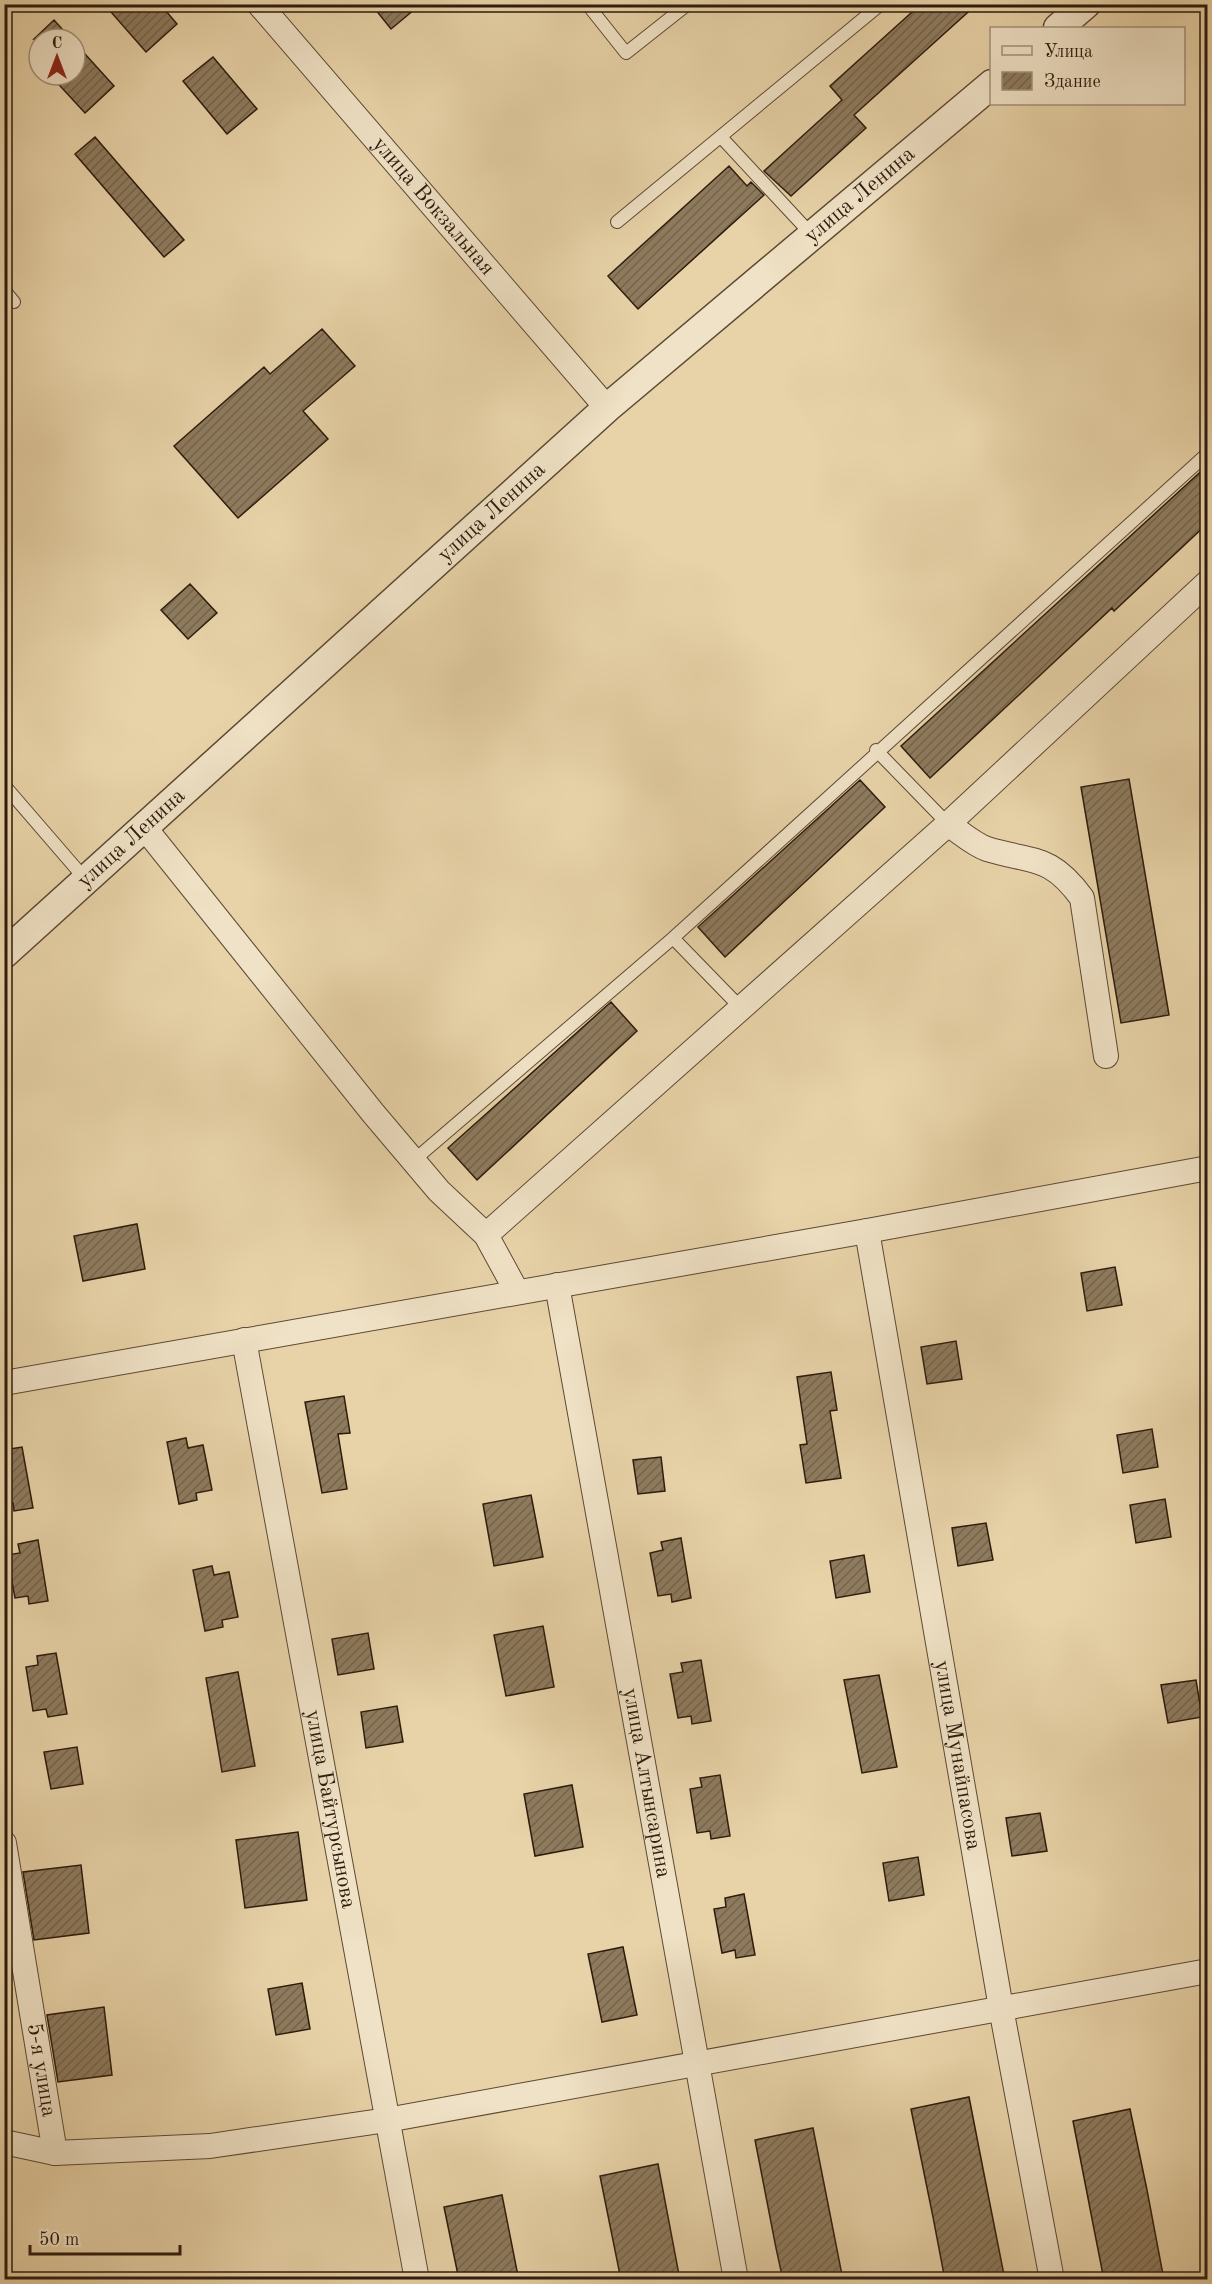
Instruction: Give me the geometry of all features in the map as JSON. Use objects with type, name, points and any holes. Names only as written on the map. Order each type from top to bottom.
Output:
[{"type":"street","name":"улица Вокзальная","points":[[259,4],[607,408]]},
{"type":"street","points":[[1059,27],[1086,4]]},
{"type":"street","name":"улица Ленина","points":[[4,954],[607,408],[990,86]]},
{"type":"street","points":[[486,1235],[948,824],[1208,582]]},
{"type":"street","points":[[948,824],[985,848],[1031,858],[1051,866],[1069,880],[1082,898],[1106,1056]]},
{"type":"street","points":[[144,827],[413,1161],[440,1191],[486,1235],[517,1292]]},
{"type":"street","points":[[4,1383],[867,1232],[1208,1168]]},
{"type":"street","name":"улица Мунайпасова","points":[[867,1232],[1001,2008],[1052,2280]]},
{"type":"street","name":"улица Алтынсарина","points":[[557,1285],[736,2280]]},
{"type":"street","name":"улица Байтурсынова","points":[[244,1340],[417,2280]]},
{"type":"street","name":"5-я улица","points":[[4,1843],[55,2153]]},
{"type":"street","points":[[4,2142],[55,2153],[210,2146],[387,2120],[1208,1971]]},
{"type":"lane","points":[[587,4],[626,53],[688,4]]},
{"type":"lane","points":[[617,222],[881,4]]},
{"type":"lane","points":[[721,137],[812,235]]},
{"type":"lane","points":[[4,290],[14,302]]},
{"type":"lane","points":[[413,1161],[673,938],[876,750],[1208,453]]},
{"type":"lane","points":[[876,750],[948,824]]},
{"type":"lane","points":[[4,785],[86,880]]},
{"type":"lane","points":[[673,938],[741,1008]]},
{"type":"building","points":[[104,4],[160,4],[177,24],[146,52]]},
{"type":"building","points":[[371,4],[421,4],[391,29]]},
{"type":"building","points":[[921,4],[977,4],[854,115],[866,128],[791,196],[764,171],[842,100],[830,86]]},
{"type":"building","points":[[54,20],[60,27],[47,27]]},
{"type":"building","points":[[87,56],[114,86],[85,113],[61,87],[87,87]]},
{"type":"building","points":[[213,57],[257,109],[227,134],[183,81]]},
{"type":"building","points":[[95,137],[184,240],[164,257],[75,154]]},
{"type":"building","points":[[729,166],[747,186],[751,182],[764,195],[638,309],[608,276]]},
{"type":"building","points":[[322,329],[355,366],[303,411],[328,439],[238,518],[174,446],[264,367],[270,374]]},
{"type":"building","points":[[1208,465],[1208,523],[1114,611],[1112,608],[930,778],[901,746]]},
{"type":"building","points":[[190,584],[217,613],[188,639],[161,610]]},
{"type":"building","points":[[1129,779],[1169,1015],[1121,1023],[1081,787]]},
{"type":"building","points":[[860,780],[885,807],[725,957],[698,927]]},
{"type":"building","points":[[611,1002],[637,1031],[477,1180],[448,1148]]},
{"type":"building","points":[[137,1224],[145,1269],[83,1281],[74,1236]]},
{"type":"building","points":[[1115,1267],[1122,1305],[1087,1311],[1081,1273]]},
{"type":"building","points":[[956,1341],[962,1379],[927,1384],[921,1347]]},
{"type":"building","points":[[831,1372],[837,1410],[830,1411],[841,1478],[806,1483],[800,1445],[807,1444],[797,1377]]},
{"type":"building","points":[[344,1396],[350,1433],[338,1434],[347,1489],[322,1493],[305,1402]]},
{"type":"building","points":[[1152,1429],[1158,1467],[1123,1473],[1117,1435]]},
{"type":"building","points":[[186,1438],[188,1448],[203,1445],[212,1490],[196,1493],[197,1500],[179,1504],[167,1442]]},
{"type":"building","points":[[22,1447],[33,1508],[14,1511],[13,1503],[4,1505],[4,1450]]},
{"type":"building","points":[[661,1457],[665,1491],[638,1494],[633,1460]]},
{"type":"building","points":[[531,1495],[543,1557],[494,1566],[483,1504]]},
{"type":"building","points":[[1165,1499],[1171,1537],[1136,1543],[1130,1505]]},
{"type":"building","points":[[986,1523],[993,1560],[958,1566],[952,1528]]},
{"type":"building","points":[[681,1538],[691,1598],[672,1602],[671,1594],[658,1596],[650,1553],[663,1550],[661,1542]]},
{"type":"building","points":[[38,1540],[48,1601],[29,1604],[28,1596],[15,1598],[7,1555],[20,1553],[18,1544]]},
{"type":"building","points":[[864,1555],[870,1592],[836,1598],[830,1561]]},
{"type":"building","points":[[212,1566],[214,1575],[229,1572],[238,1617],[222,1620],[223,1627],[205,1631],[193,1570]]},
{"type":"building","points":[[543,1626],[554,1687],[506,1696],[494,1635]]},
{"type":"building","points":[[368,1633],[374,1669],[338,1675],[332,1639]]},
{"type":"building","points":[[56,1653],[67,1714],[48,1717],[46,1709],[33,1711],[26,1667],[38,1665],[37,1656]]},
{"type":"building","points":[[701,1660],[711,1721],[692,1724],[691,1716],[678,1718],[670,1674],[683,1672],[681,1663]]},
{"type":"building","points":[[238,1672],[255,1766],[222,1772],[206,1678]]},
{"type":"building","points":[[879,1675],[897,1767],[862,1773],[844,1680]]},
{"type":"building","points":[[1196,1680],[1202,1717],[1168,1723],[1161,1685]]},
{"type":"building","points":[[397,1706],[403,1742],[366,1748],[361,1712]]},
{"type":"building","points":[[77,1747],[83,1784],[51,1789],[44,1752]]},
{"type":"building","points":[[720,1775],[730,1836],[711,1839],[710,1831],[697,1833],[690,1789],[702,1787],[700,1778]]},
{"type":"building","points":[[572,1785],[583,1847],[535,1856],[524,1794]]},
{"type":"building","points":[[1040,1813],[1047,1851],[1012,1856],[1006,1818]]},
{"type":"building","points":[[298,1832],[307,1900],[245,1908],[236,1840]]},
{"type":"building","points":[[918,1857],[924,1895],[889,1901],[883,1863]]},
{"type":"building","points":[[81,1865],[89,1933],[34,1940],[23,1872]]},
{"type":"building","points":[[744,1894],[755,1955],[736,1958],[735,1950],[722,1953],[714,1909],[726,1907],[725,1898]]},
{"type":"building","points":[[623,1947],[637,2015],[602,2022],[588,1954]]},
{"type":"building","points":[[302,1983],[310,2029],[276,2035],[268,1989]]},
{"type":"building","points":[[104,2007],[112,2075],[58,2082],[47,2015]]},
{"type":"building","points":[[969,2097],[1005,2280],[945,2280],[911,2109]]},
{"type":"building","points":[[1130,2109],[1164,2280],[1104,2280],[1073,2121]]},
{"type":"building","points":[[813,2128],[843,2280],[783,2280],[755,2140]]},
{"type":"building","points":[[658,2164],[680,2280],[621,2280],[600,2176]]},
{"type":"building","points":[[502,2195],[518,2276],[501,2280],[459,2280],[444,2207]]}]
